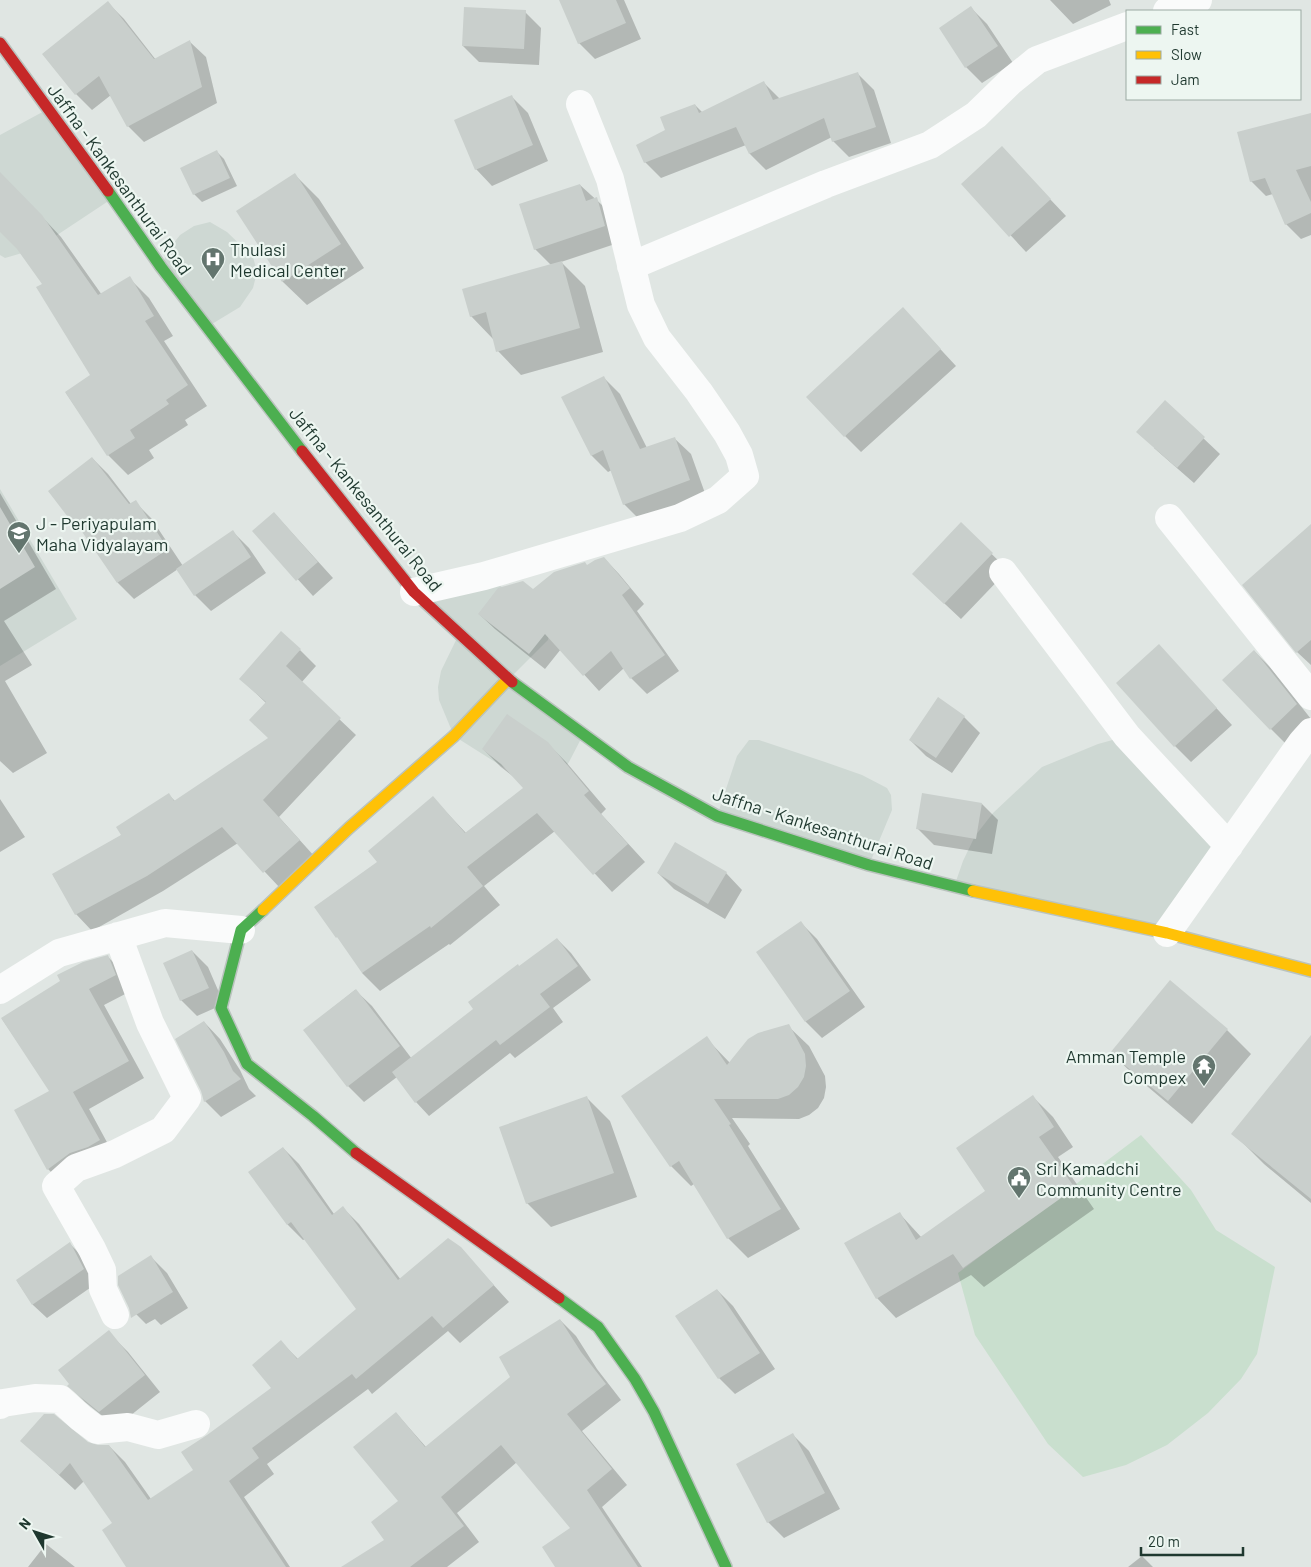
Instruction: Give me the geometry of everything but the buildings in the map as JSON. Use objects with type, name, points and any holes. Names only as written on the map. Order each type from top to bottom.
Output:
[{"type":"main road","name":"Jaffna - Kankesanthurai Road","points":[[0,43],[161,267],[316,469],[414,592],[508,679],[628,767],[691,804],[716,816],[869,864],[954,887],[1167,933],[1311,971]]},
{"type":"main road","points":[[508,679],[454,736],[349,828],[241,930],[220,1008],[247,1064],[313,1116],[351,1150],[598,1327],[630,1371],[654,1412],[726,1567]]},
{"type":"street","points":[[1170,10],[1198,0]]},
{"type":"street","points":[[631,266],[826,184],[930,144],[976,115],[1011,81],[1038,60],[1126,26]]},
{"type":"street","points":[[414,592],[484,576],[680,518],[718,500],[745,476],[739,455],[727,433],[699,392],[657,338],[641,305],[610,179],[580,104]]},
{"type":"street","points":[[1169,518],[1311,696]]},
{"type":"street","points":[[1003,572],[1127,736],[1229,846]]},
{"type":"street","points":[[1167,933],[1311,732]]},
{"type":"street","points":[[2,985],[59,953],[165,923],[241,930]]},
{"type":"street","points":[[115,1315],[103,1289],[102,1270],[56,1186],[76,1168],[115,1154],[164,1130],[187,1098],[150,1023],[118,936]]},
{"type":"street","points":[[0,1405],[35,1398],[60,1399],[97,1430],[128,1427],[158,1435],[196,1424]]},
{"type":"shaded area","points":[[48,109],[113,198],[36,249],[5,258],[0,255],[0,135]]},
{"type":"shaded area","name":"Thulasi Medical Center","points":[[210,222],[227,232],[253,257],[257,272],[253,288],[240,307],[207,327],[161,267],[169,249],[180,235],[194,226]]},
{"type":"shaded area","name":"J - Periyapulam Maha Vidyalayam","points":[[0,489],[77,619],[0,666]]},
{"type":"shaded area","points":[[484,576],[539,610],[551,624],[548,640],[509,679],[583,735],[561,774],[529,779],[503,767],[454,736],[439,700],[438,687],[441,671],[459,634],[414,592]]},
{"type":"shaded area","points":[[1127,736],[1229,846],[1167,933],[954,887],[963,861],[975,836],[993,813],[1042,767],[1098,744]]},
{"type":"shaded area","points":[[749,740],[759,740],[825,762],[862,775],[887,788],[891,795],[892,810],[869,865],[717,816],[737,756]]},
{"type":"green space","points":[[1141,1135],[1191,1190],[1216,1230],[1275,1267],[1257,1354],[1241,1379],[1208,1413],[1167,1445],[1126,1465],[1083,1477],[1048,1444],[975,1335],[958,1273]]},
{"type":"traffic: fast","points":[[108,191],[161,267],[302,451]]},
{"type":"traffic: fast","points":[[512,682],[628,767],[717,816],[869,865],[973,891]]},
{"type":"traffic: fast","points":[[263,910],[241,930],[221,1008],[247,1064],[356,1153]]},
{"type":"traffic: fast","points":[[559,1298],[598,1327],[635,1379],[654,1412],[726,1567]]},
{"type":"traffic: slow","points":[[263,910],[349,828],[454,736],[508,679]]},
{"type":"traffic: slow","points":[[973,891],[1167,933],[1311,971]]},
{"type":"traffic: jam","points":[[0,43],[108,191]]},
{"type":"traffic: jam","points":[[302,451],[414,592],[512,682]]},
{"type":"traffic: jam","points":[[356,1153],[559,1298]]},
{"type":"place","name":"Thulasi Medical Center","points":[[213,280]]},
{"type":"place","name":"J - Periyapulam Maha Vidyalayam","points":[[19,554]]},
{"type":"place","name":"Amman Temple Compex","points":[[1204,1087]]},
{"type":"place","name":"Sri Kamadchi Community Centre","points":[[1019,1199]]}]
